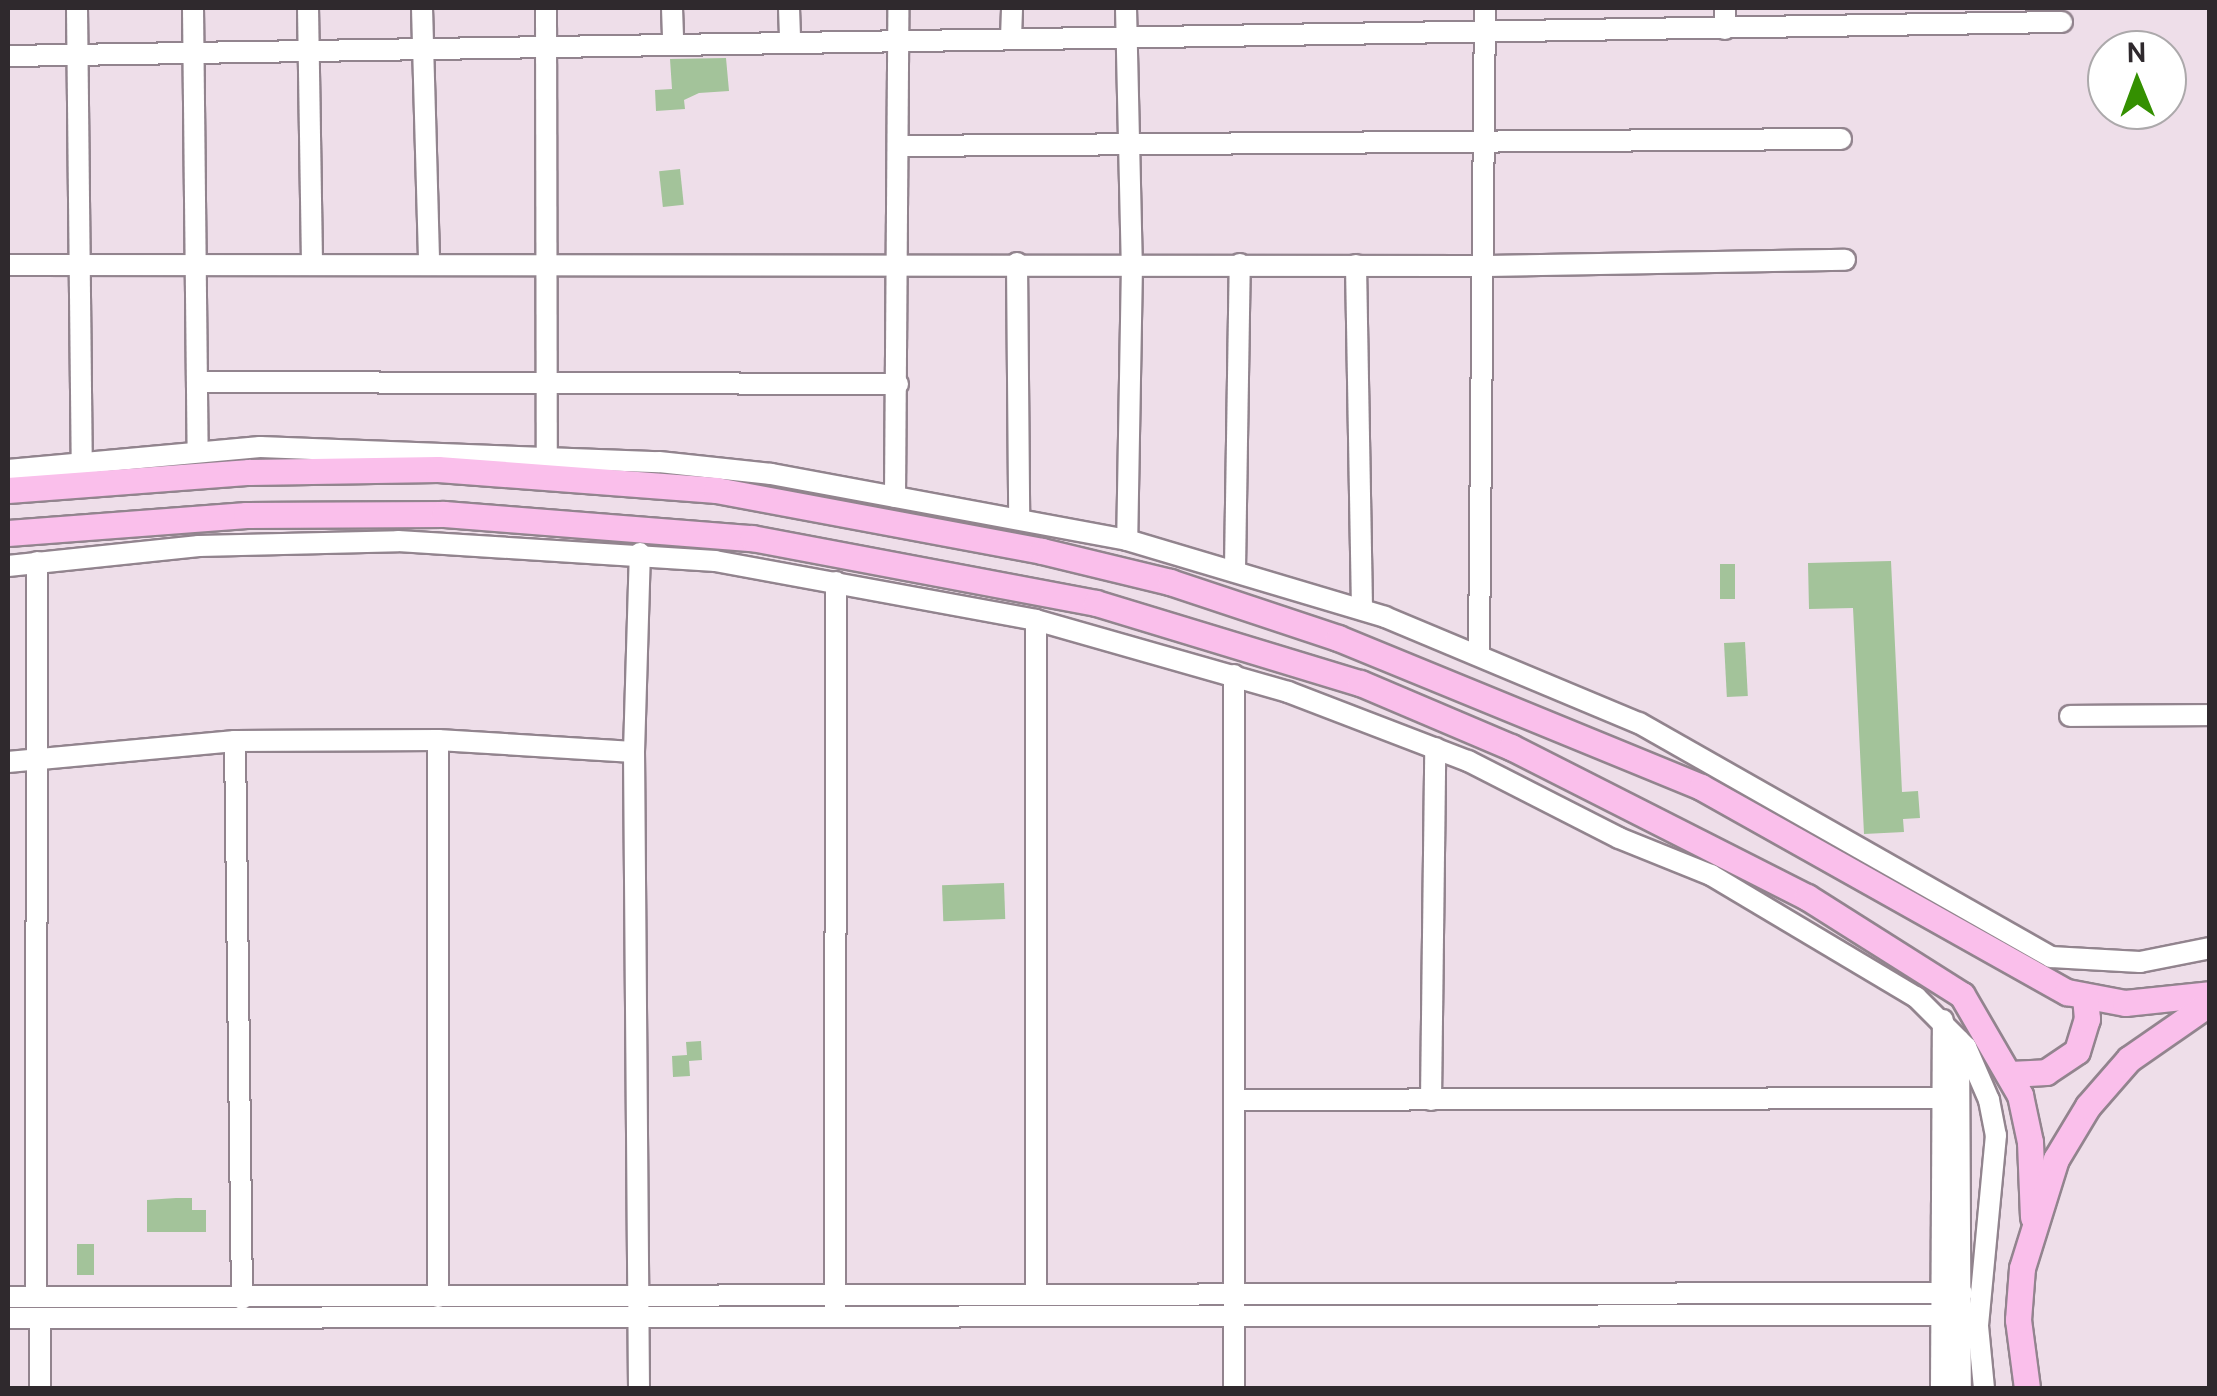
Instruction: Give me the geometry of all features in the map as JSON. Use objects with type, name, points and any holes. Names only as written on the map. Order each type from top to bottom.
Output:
[{"type":"main road","points":[[8,490],[249,472],[438,469],[716,490],[1042,551],[1188,588],[1523,711],[1701,787],[2037,978],[2085,997],[2125,1003],[2210,994]]},
{"type":"main road","points":[[8,533],[246,515],[444,514],[752,538],[1096,604],[1405,701],[1720,852],[1845,919],[1962,996],[2010,1074],[2030,1142],[2033,1217],[2018,1320],[2026,1388]]},
{"type":"main road","points":[[2010,1074],[2046,1072],[2077,1051],[2087,1019],[2085,997]]},
{"type":"main road","points":[[2033,1217],[2056,1159],[2088,1106],[2129,1059],[2210,1003]]},
{"type":"street","points":[[76,8],[82,462]]},
{"type":"street","points":[[193,8],[198,452]]},
{"type":"street","points":[[308,8],[312,263]]},
{"type":"street","points":[[422,8],[429,263]]},
{"type":"street","points":[[546,8],[550,262],[547,455]]},
{"type":"street","points":[[672,8],[672,42]]},
{"type":"street","points":[[790,8],[790,40]]},
{"type":"street","points":[[895,497],[900,263],[898,8]]},
{"type":"street","points":[[1011,38],[1012,8]]},
{"type":"street","points":[[1126,8],[1132,264],[1127,540]]},
{"type":"street","points":[[1479,652],[1487,266],[1485,8]]},
{"type":"street","points":[[8,56],[546,43],[1486,33],[1725,18],[2062,22]]},
{"type":"street","points":[[900,146],[1128,149],[1841,140]]},
{"type":"street","points":[[8,265],[550,262],[1487,266],[1845,260]]},
{"type":"street","points":[[1017,263],[1019,517]]},
{"type":"street","points":[[1235,568],[1240,264]]},
{"type":"street","points":[[1356,264],[1362,609]]},
{"type":"street","points":[[198,382],[898,384]]},
{"type":"street","points":[[8,470],[198,452],[384,448],[547,455],[771,474],[1127,540],[1235,568],[1479,652],[1754,783],[2051,957],[2140,962],[2210,948]]},
{"type":"street","points":[[8,566],[199,546],[358,541],[640,553],[836,582],[1036,620],[1234,675],[1435,748],[1711,875],[1916,997],[1943,1020],[1980,1071],[1996,1135],[1978,1326],[1984,1388]]},
{"type":"street","points":[[639,1388],[634,752],[640,553]]},
{"type":"street","points":[[37,562],[40,1388]]},
{"type":"street","points":[[836,582],[836,1320]]},
{"type":"street","points":[[1036,620],[1036,1294]]},
{"type":"street","points":[[1234,675],[1234,1388]]},
{"type":"street","points":[[2070,716],[2210,714]]},
{"type":"street","points":[[8,762],[38,756],[236,742],[438,740],[634,752]]},
{"type":"street","points":[[438,740],[438,1297]]},
{"type":"street","points":[[236,742],[242,1298]]},
{"type":"street","points":[[1431,1100],[1435,748]]},
{"type":"street","points":[[1943,1020],[1940,1293],[1951,1315],[1961,1388]]},
{"type":"street","points":[[1941,1388],[1951,1315],[1962,1293],[1958,1038]]},
{"type":"street","points":[[1234,1100],[1941,1098]]},
{"type":"street","points":[[8,1297],[38,1308],[639,1308],[835,1296],[1962,1293]]},
{"type":"street","points":[[8,1318],[38,1308],[242,1298],[438,1297],[836,1320],[1951,1315]]},
{"type":"building","points":[[726,58],[729,91],[699,93],[684,100],[685,109],[656,111],[655,90],[672,89],[670,59]]},
{"type":"building","points":[[680,169],[684,205],[663,207],[659,171]]},
{"type":"building","points":[[1891,561],[1902,792],[1918,791],[1920,818],[1903,819],[1904,832],[1864,834],[1853,608],[1809,609],[1808,563]]},
{"type":"building","points":[[1720,564],[1735,564],[1735,599],[1720,599]]},
{"type":"building","points":[[1745,642],[1748,696],[1727,697],[1724,643]]},
{"type":"building","points":[[1004,883],[1005,919],[943,921],[942,885]]},
{"type":"building","points":[[701,1041],[702,1060],[689,1061],[690,1076],[673,1077],[672,1056],[687,1055],[686,1042]]},
{"type":"building","points":[[192,1198],[192,1210],[206,1210],[206,1232],[147,1232],[147,1200]]},
{"type":"building","points":[[77,1244],[94,1244],[94,1275],[77,1275]]}]
